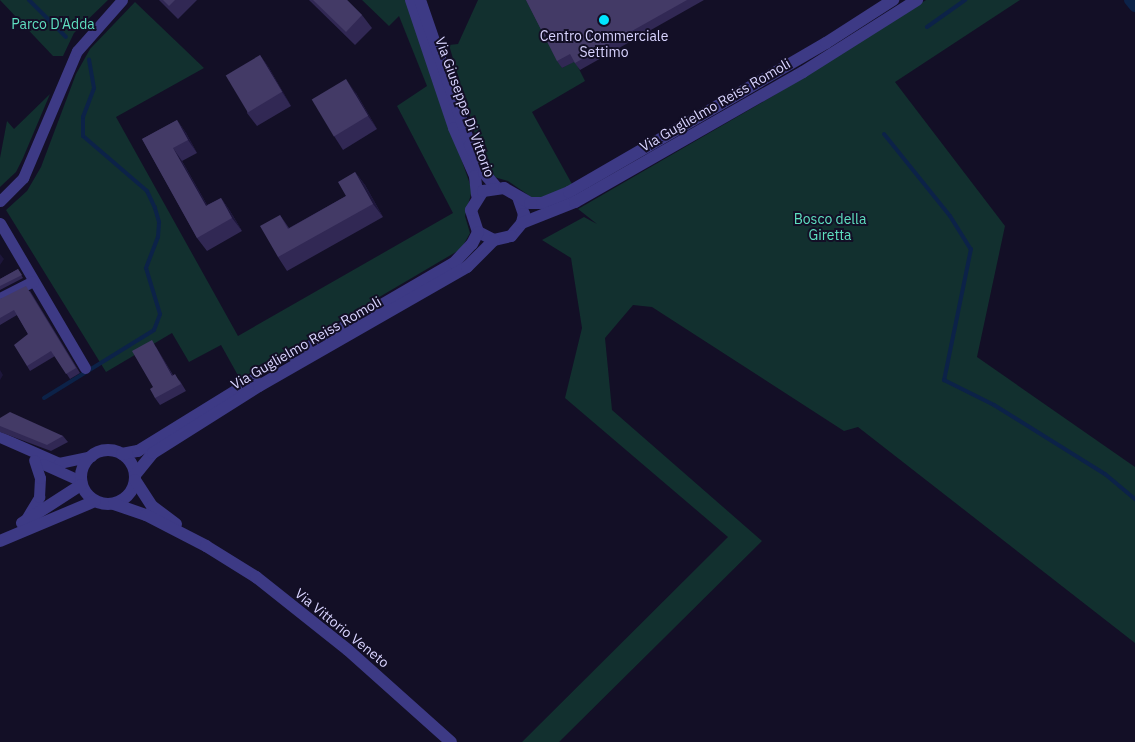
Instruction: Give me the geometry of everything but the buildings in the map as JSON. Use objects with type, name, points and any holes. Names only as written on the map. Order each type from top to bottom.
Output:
[{"type":"street","points":[[0,201],[23,178],[68,70],[90,34],[122,0]]},
{"type":"street","name":"Via Giuseppe Di Vittorio","points":[[411,0],[454,128],[475,176],[478,196]]},
{"type":"street","name":"Via Giuseppe Di Vittorio","points":[[420,0],[470,145],[484,173],[496,187]]},
{"type":"street","name":"Via Guglielmo Reiss Romoli","points":[[518,197],[530,203],[542,202],[569,192],[864,20],[893,0]]},
{"type":"street","name":"Via Guglielmo Reiss Romoli","points":[[522,223],[575,202],[759,98],[917,0]]},
{"type":"street","points":[[759,98],[790,73],[861,30],[864,20]]},
{"type":"street","points":[[496,187],[504,188],[518,197],[524,214],[522,223],[511,236],[494,240],[478,232],[471,218],[478,196],[496,187]]},
{"type":"street","points":[[0,223],[85,368]]},
{"type":"street","name":"Via Guglielmo Reiss Romoli","points":[[122,454],[138,451],[454,263],[472,244],[478,232]]},
{"type":"street","name":"Via Guglielmo Reiss Romoli","points":[[135,477],[153,453],[259,386],[467,267],[494,240]]},
{"type":"street","points":[[0,298],[33,281]]},
{"type":"street","points":[[0,438],[59,462],[91,456],[105,450],[122,454],[129,461],[135,477],[152,506],[206,546]]},
{"type":"street","points":[[20,447],[34,460],[81,483],[94,501]]},
{"type":"street","points":[[81,483],[82,468],[91,456]]},
{"type":"street","points":[[23,522],[39,497],[40,478],[34,460]]},
{"type":"street","points":[[114,504],[129,494],[135,477]]},
{"type":"street","points":[[0,541],[23,522],[81,483]]},
{"type":"street","points":[[0,541],[94,501],[114,504],[146,515],[206,546]]},
{"type":"street","name":"Via Vittorio Veneto","points":[[206,546],[256,577],[332,638],[451,742]]},
{"type":"green space","name":"Parco D'Adda","points":[[0,0],[108,0],[74,33],[63,56],[53,56]]},
{"type":"green space","points":[[362,0],[406,0],[472,190],[465,216],[470,233],[461,249],[240,379],[221,345],[189,362],[172,333],[106,372],[6,210],[27,191],[41,167],[76,74],[90,49],[135,2],[204,68],[116,117],[238,336],[453,213],[397,106],[427,86],[399,16],[389,26]]},
{"type":"green space","points":[[478,0],[538,0],[562,68],[575,61],[585,81],[532,112],[572,184],[547,197],[534,199],[508,181],[494,177],[477,141],[449,45],[458,44]]},
{"type":"green space","name":"Bosco della Giretta","points":[[926,0],[1020,0],[895,82],[1005,226],[977,357],[1135,467],[1135,643],[858,427],[844,431],[652,307],[633,305],[605,338],[612,410],[762,541],[559,742],[522,742],[728,537],[565,398],[582,328],[571,258],[542,240],[584,217],[597,224],[578,209],[773,96]]},
{"type":"green space","points":[[50,94],[16,172],[0,187],[0,158],[7,121],[14,129]]},
{"type":"waterway","points":[[29,0],[66,37]]},
{"type":"waterway","points":[[927,27],[965,0]]},
{"type":"waterway","points":[[1130,0],[1135,6]]},
{"type":"waterway","points":[[44,398],[154,330],[160,314],[146,268],[158,237],[159,222],[155,208],[147,191],[83,136],[83,117],[94,88],[89,59]]},
{"type":"waterway","points":[[884,134],[950,216],[971,249],[944,380],[994,405],[1105,474],[1135,499]]},
{"type":"place","name":"Centro Commerciale Settimo","points":[[604,20]]}]
